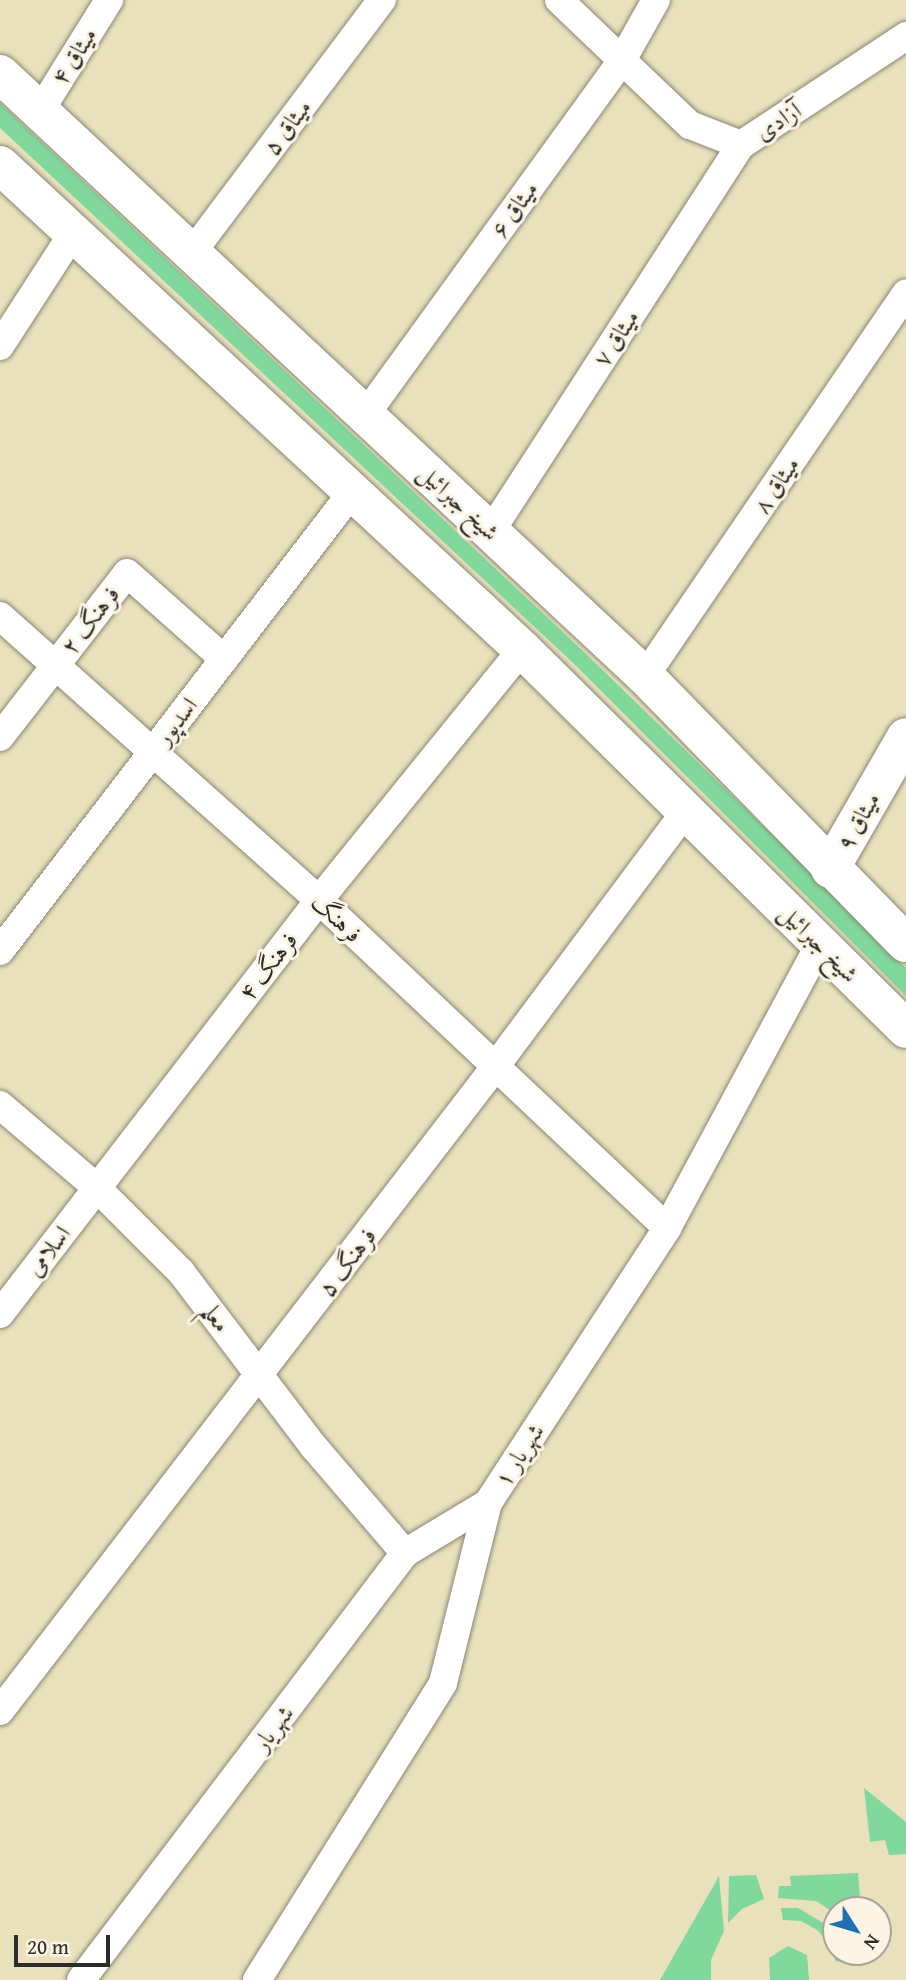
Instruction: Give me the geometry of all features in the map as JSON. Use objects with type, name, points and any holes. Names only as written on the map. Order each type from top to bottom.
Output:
[{"type":"street","name":"میثاق ۴","points":[[40,111],[109,0]]},
{"type":"street","name":"میثاق ۵","points":[[191,254],[382,0]]},
{"type":"street","name":"آزادی","points":[[559,0],[621,62],[691,125],[741,145],[906,36]]},
{"type":"street","name":"میثاق ۶","points":[[366,414],[621,62],[656,0]]},
{"type":"street","name":"شیخ جبرائیل","points":[[0,74],[645,676],[830,869],[906,943]]},
{"type":"street","name":"میثاق ۷","points":[[491,531],[741,145]]},
{"type":"street","name":"شیخ جبرائیل","points":[[0,164],[522,649],[687,809],[906,1029]]},
{"type":"street","points":[[0,346],[73,233]]},
{"type":"street","name":"میثاق ۸","points":[[645,676],[906,293]]},
{"type":"street","name":"اسدپور","points":[[0,951],[353,491]]},
{"type":"street","name":"فرهنگ ۲","points":[[0,737],[127,573],[224,659]]},
{"type":"street","name":"فرهنگ","points":[[0,616],[153,749],[319,900],[667,1228]]},
{"type":"street","name":"فرهنگ ۴","points":[[96,1187],[319,900],[522,649]]},
{"type":"street","name":"میثاق ۹","points":[[830,869],[906,737]]},
{"type":"street","name":"فرهنگ ۵","points":[[0,1711],[261,1376],[687,809]]},
{"type":"street","name":"شهریار ۱","points":[[257,1980],[443,1684],[488,1503],[667,1228],[820,944]]},
{"type":"street","name":"معلم","points":[[0,1105],[96,1187],[181,1272],[314,1447],[405,1553]]},
{"type":"street","name":"اسلامی","points":[[0,1314],[96,1187]]},
{"type":"street","name":"شهریار","points":[[81,1980],[405,1553],[488,1503]]},
{"type":"green space","points":[[0,103],[583,651],[823,884],[906,968],[906,996],[571,661],[0,128]]},
{"type":"green space","points":[[864,1788],[906,1822],[906,1854],[889,1855],[885,1840],[870,1842]]},
{"type":"green space","points":[[858,1873],[860,1896],[822,1896],[822,1905],[816,1901],[778,1898],[779,1886],[791,1886],[790,1876]]},
{"type":"green space","points":[[756,1875],[764,1899],[742,1909],[728,1923],[729,1876]]},
{"type":"green space","points":[[719,1876],[724,1931],[711,1960],[711,1980],[660,1980]]},
{"type":"green space","points":[[781,1908],[798,1908],[822,1922],[822,1935],[801,1921],[783,1920]]},
{"type":"green space","points":[[788,1946],[807,1955],[809,1980],[770,1980],[769,1958]]}]
